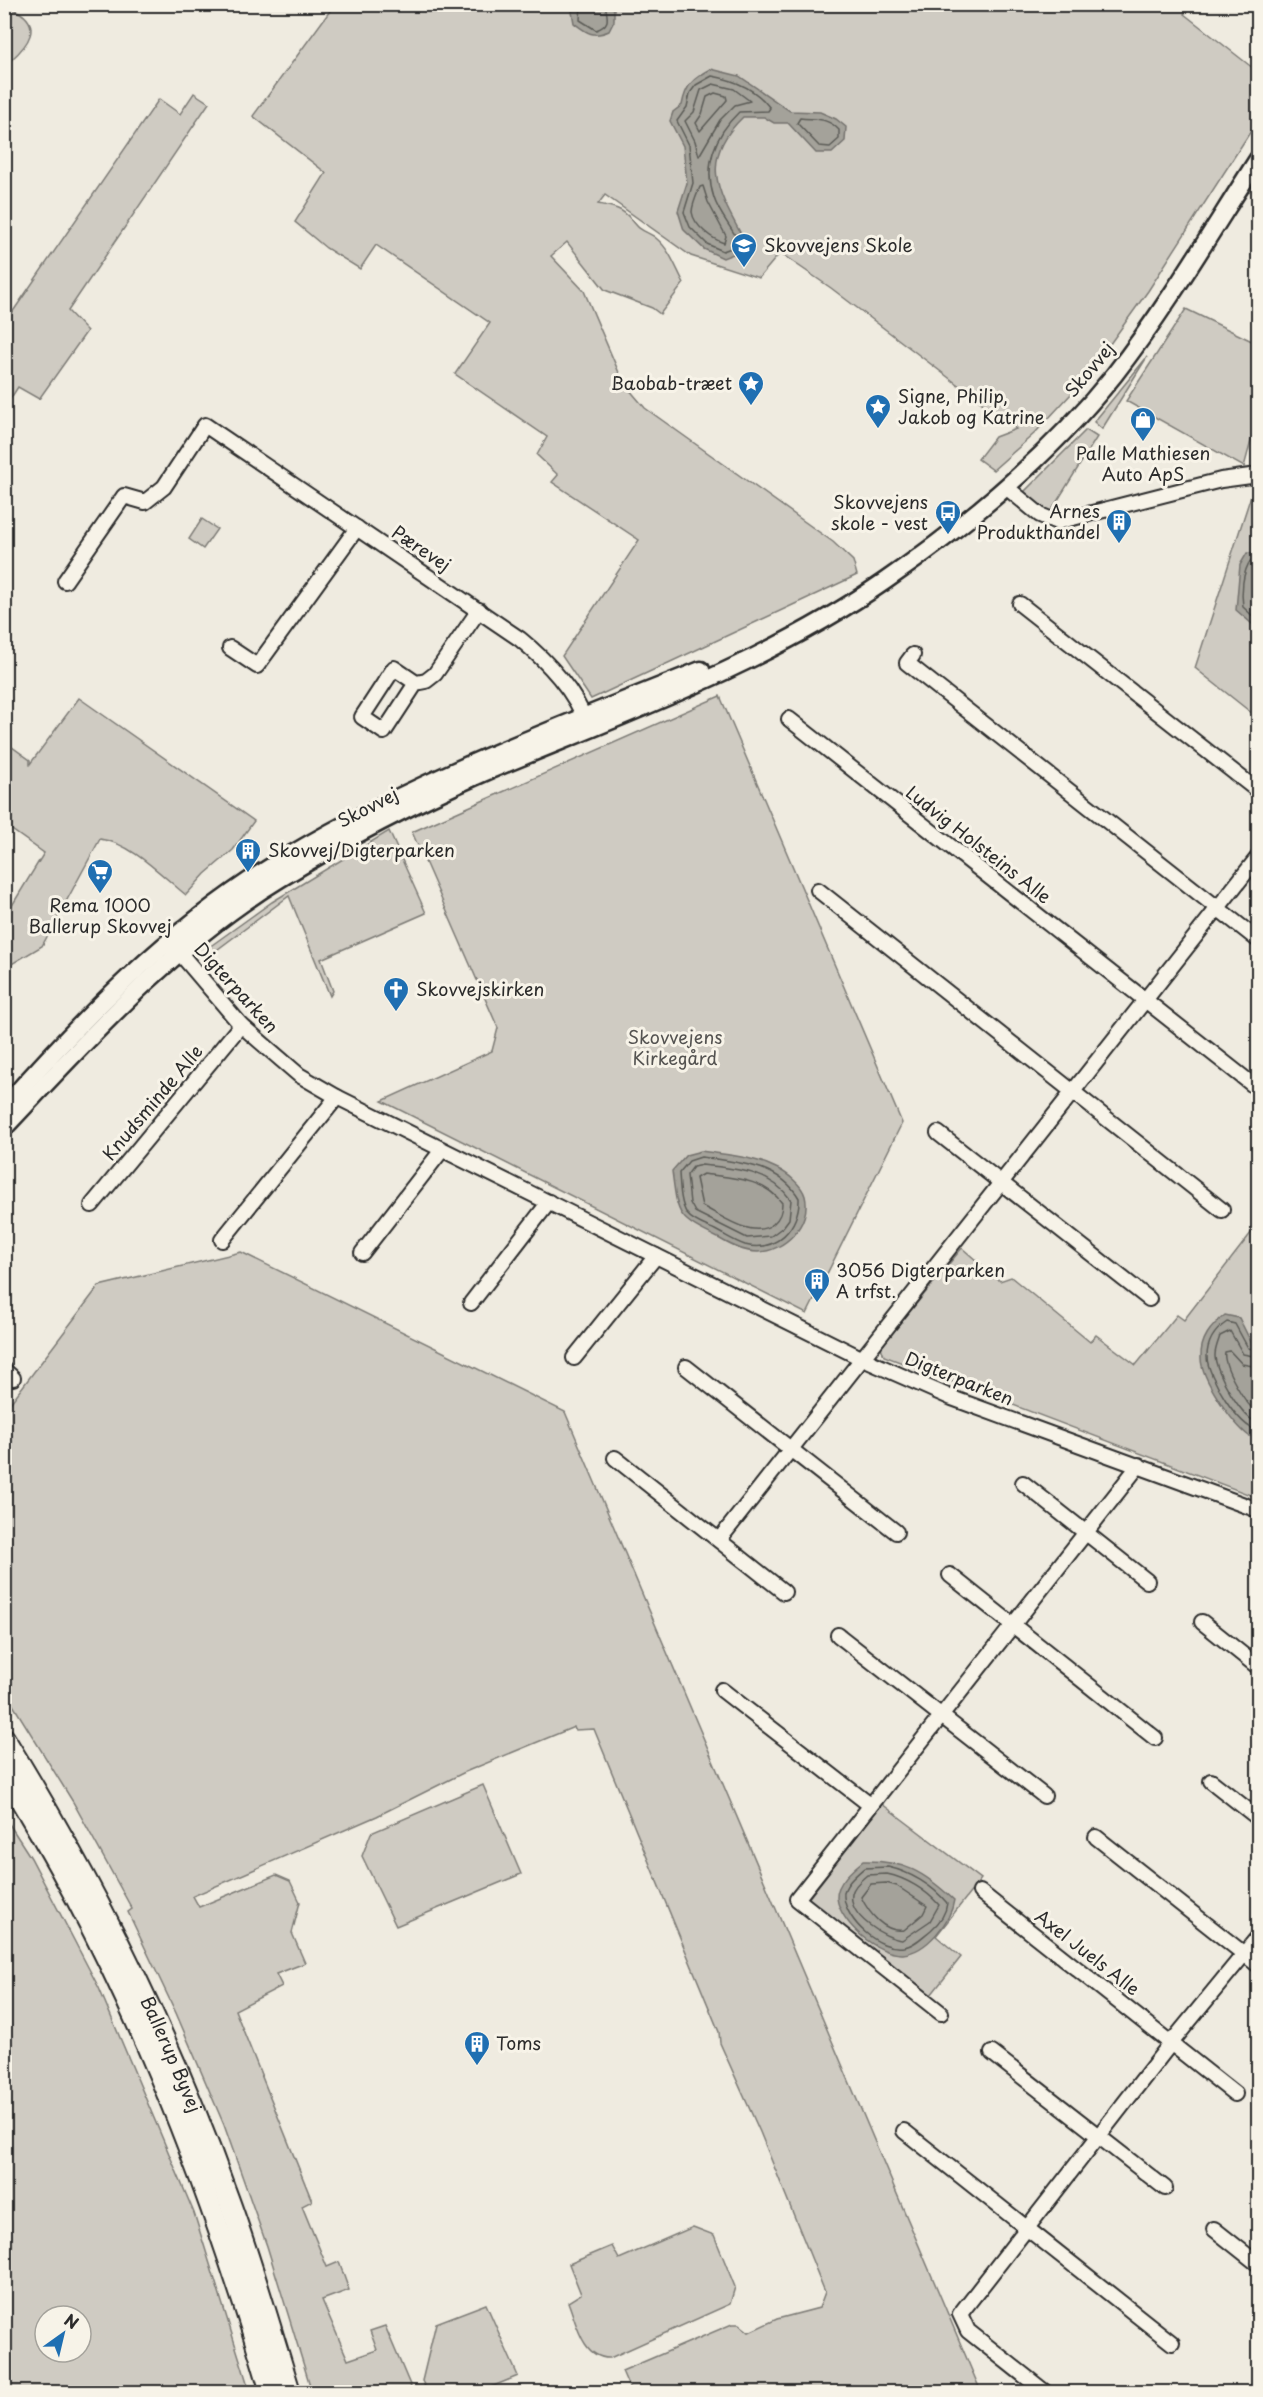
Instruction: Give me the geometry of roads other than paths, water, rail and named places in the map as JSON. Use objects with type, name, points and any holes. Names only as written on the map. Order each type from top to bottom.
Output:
[{"type":"main road","name":"Ballerup Byvej","points":[[4,1738],[56,1824],[108,1920],[182,2079],[247,2252],[290,2392]]},
{"type":"main road","name":"Ballerup Byvej","points":[[4,1773],[83,1911],[140,2027],[209,2198],[271,2392]]},
{"type":"street","name":"Skovvej","points":[[4,1128],[175,947],[231,894],[308,845],[385,804],[459,769],[586,723],[816,623],[882,584],[948,536],[1006,487],[1061,434],[1112,376],[1155,318],[1258,159]]},
{"type":"street","name":"Pærevej","points":[[65,581],[123,496],[145,502],[164,487],[206,425],[479,610],[537,653],[561,680],[586,723]]},
{"type":"street","points":[[1006,487],[1040,515],[1057,522],[1221,480],[1258,475]]},
{"type":"street","points":[[230,648],[257,666],[357,528]]},
{"type":"street","points":[[1020,604],[1258,791]]},
{"type":"street","points":[[416,683],[394,668],[362,717],[384,732],[416,683],[426,681],[435,674],[479,610]]},
{"type":"street","points":[[913,655],[907,663],[1258,940]]},
{"type":"street","name":"Ludvig Holsteins Alle","points":[[789,719],[1258,1089]]},
{"type":"street","points":[[719,1540],[1258,857]]},
{"type":"street","points":[[818,890],[1222,1210]]},
{"type":"street","name":"Skovvej","points":[[4,1107],[104,999],[175,947]]},
{"type":"street","name":"Digterparken","points":[[175,947],[241,1025],[299,1075],[337,1097],[863,1359],[952,1398],[1258,1510]]},
{"type":"street","name":"Knudsminde Alle","points":[[92,1205],[241,1025]]},
{"type":"street","points":[[222,1240],[337,1097]]},
{"type":"street","points":[[938,1133],[1149,1299]]},
{"type":"street","points":[[362,1253],[442,1150]]},
{"type":"street","points":[[471,1303],[549,1202]]},
{"type":"street","points":[[574,1358],[656,1256]]},
{"type":"street","points":[[686,1367],[896,1532]]},
{"type":"street","points":[[615,1458],[784,1592]]},
{"type":"street","points":[[941,2013],[797,1899],[1138,1465]]},
{"type":"street","points":[[1023,1483],[1147,1581]]},
{"type":"street","points":[[950,1575],[1155,1738]]},
{"type":"street","points":[[1202,1622],[1258,1667]]},
{"type":"street","points":[[838,1635],[1044,1796]]},
{"type":"street","points":[[722,1690],[870,1805]]},
{"type":"street","points":[[1211,1781],[1258,1818]]},
{"type":"street","points":[[1096,1837],[1258,1965]]},
{"type":"street","name":"Axel Juels Alle","points":[[980,1892],[1235,2094]]},
{"type":"street","points":[[1045,2392],[968,2331],[960,2314],[1171,2043],[1258,1937]]},
{"type":"street","points":[[992,2053],[1165,2188]]},
{"type":"street","points":[[904,2131],[1172,2343]]},
{"type":"street","points":[[1214,2229],[1258,2264]]},
{"type":"water","points":[[576,5],[608,5],[614,9],[614,21],[609,31],[594,34],[574,23],[572,12]]},
{"type":"water","points":[[711,69],[739,76],[790,111],[820,112],[836,119],[846,127],[845,141],[832,153],[816,153],[788,123],[774,123],[764,117],[743,117],[721,146],[717,160],[716,174],[719,188],[741,234],[736,253],[723,258],[704,249],[684,230],[678,211],[687,183],[683,146],[670,121],[673,112],[682,105],[691,83]]},
{"type":"water","points":[[1247,553],[1258,554],[1258,629],[1236,610],[1240,565]]},
{"type":"water","points":[[701,1151],[758,1161],[780,1170],[794,1180],[805,1196],[806,1206],[804,1217],[794,1235],[768,1251],[753,1252],[734,1246],[687,1221],[678,1208],[672,1171],[686,1155]]},
{"type":"water","points":[[1225,1315],[1239,1318],[1252,1344],[1258,1344],[1258,1436],[1249,1436],[1235,1422],[1212,1389],[1202,1367],[1201,1351],[1204,1339],[1211,1328]]},
{"type":"water","points":[[863,1861],[890,1863],[913,1870],[933,1882],[954,1900],[943,1926],[921,1948],[903,1954],[882,1949],[861,1936],[845,1917],[840,1908],[837,1892],[846,1877]]},
{"type":"place","name":"Skovvejens Skole","points":[[744,269]]},
{"type":"place","name":"Baobab-træet","points":[[751,407]]},
{"type":"place","name":"Signe, Philip, Jakob og Katrine","points":[[878,430]]},
{"type":"place","name":"Palle Mathiesen Auto ApS","points":[[1143,443]]},
{"type":"place","name":"Skovvejens skole - vest","points":[[948,536]]},
{"type":"place","name":"Arnes Produkthandel","points":[[1119,545]]},
{"type":"place","name":"Skovvej/Digterparken","points":[[248,874]]},
{"type":"place","name":"Rema 1000 Ballerup Skovvej","points":[[100,895]]},
{"type":"place","name":"Skovvejskirken","points":[[396,1013]]},
{"type":"place","name":"3056 Digterparken A trfst.","points":[[817,1304]]},
{"type":"place","name":"Toms","points":[[477,2067]]},
{"type":"park label","name":"Skovvejens Kirkegård","points":[[675,1048]]}]
